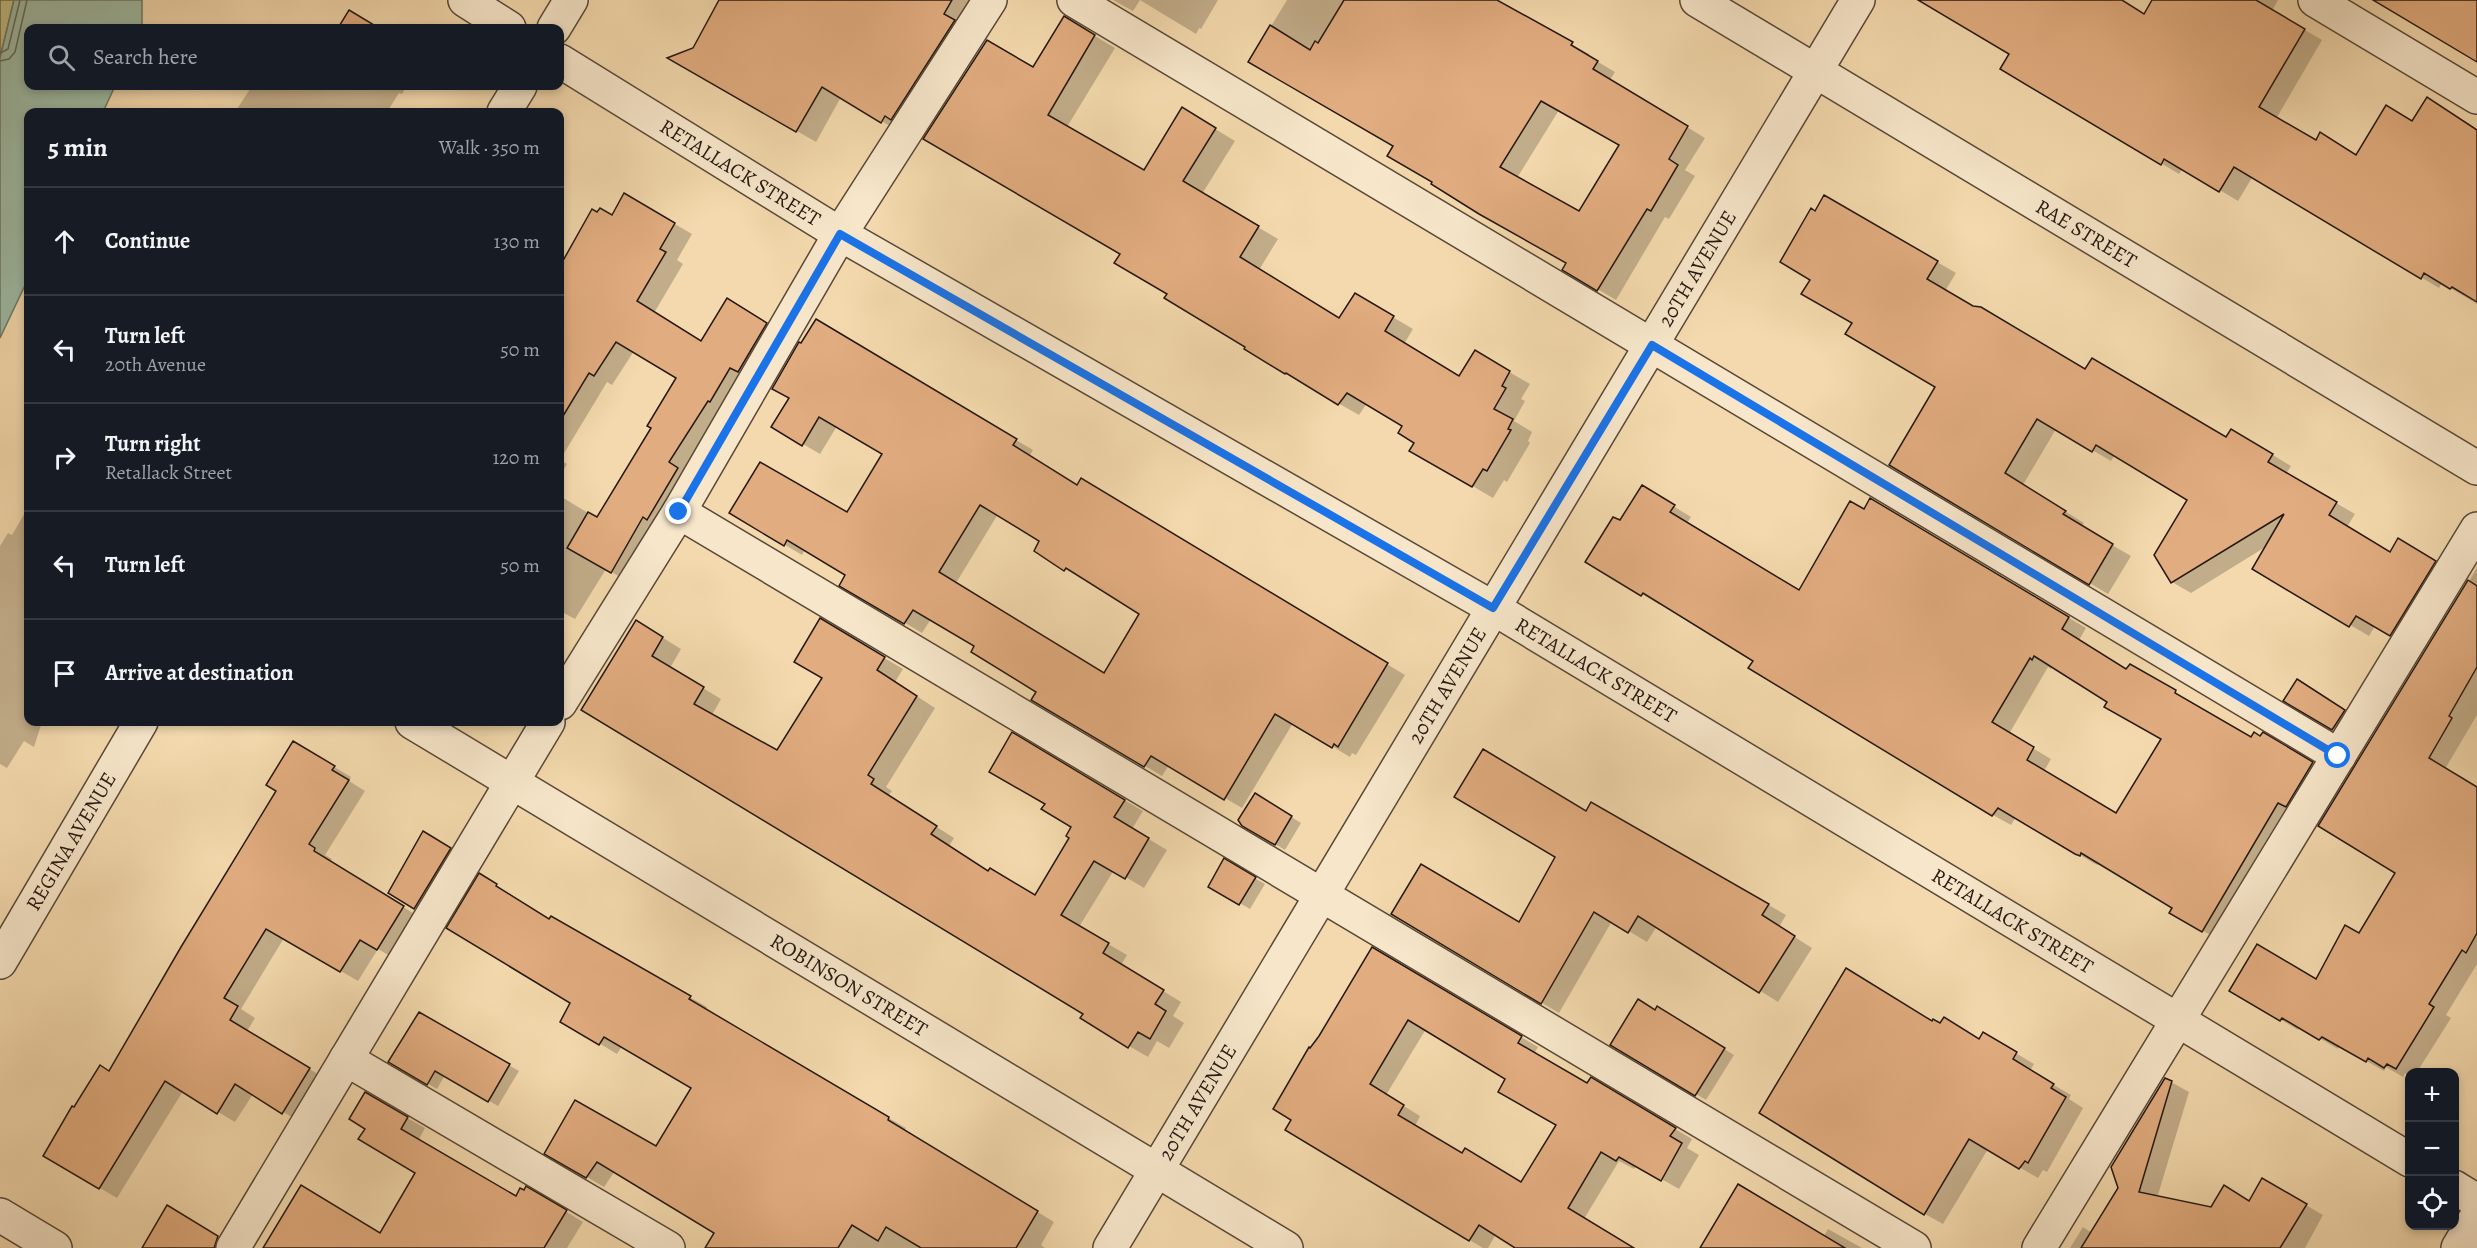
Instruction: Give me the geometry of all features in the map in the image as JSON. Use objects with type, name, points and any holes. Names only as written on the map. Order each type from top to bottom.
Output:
[{"type":"street","points":[[465,0],[503,24]]},
{"type":"street","points":[[556,24],[571,0]]},
{"type":"street","points":[[564,697],[679,512],[840,234],[990,0]]},
{"type":"street","points":[[1074,0],[2338,756]]},
{"type":"street","name":"RAE STREET","points":[[1697,0],[2477,468]]},
{"type":"street","name":"20TH AVENUE","points":[[1110,1248],[1858,0]]},
{"type":"street","points":[[2315,0],[2477,97]]},
{"type":"street","name":"RETALLACK STREET","points":[[564,63],[840,234],[1493,608],[2405,1158]]},
{"type":"street","points":[[506,108],[518,90]]},
{"type":"street","points":[[679,512],[1914,1248]]},
{"type":"street","points":[[2039,1248],[2477,528]]},
{"type":"street","name":"REGINA AVENUE","points":[[0,962],[139,726]]},
{"type":"street","name":"ROBINSON STREET","points":[[419,726],[1286,1248]]},
{"type":"street","points":[[233,1248],[545,726]]},
{"type":"street","points":[[346,1059],[668,1248]]},
{"type":"street","points":[[2459,1191],[2477,1201]]},
{"type":"street","points":[[0,1215],[55,1248]]},
{"type":"street","points":[[2457,1248],[2477,1216]]},
{"type":"shaded area","points":[[0,0],[14,0],[0,58]]},
{"type":"water","points":[[14,0],[142,0],[142,24],[24,24],[24,90],[113,90],[105,108],[24,108],[24,287],[0,338],[0,58]]},
{"type":"building","points":[[719,0],[952,0],[944,14],[955,20],[891,120],[885,116],[881,123],[822,87],[796,132],[667,58],[693,48]]},
{"type":"building","points":[[1344,0],[1497,0],[1573,42],[1571,45],[1598,61],[1593,69],[1688,126],[1669,159],[1678,165],[1651,211],[1647,209],[1597,291],[1562,270],[1566,263],[1479,214],[1431,184],[1432,182],[1387,156],[1393,146],[1248,62],[1270,25],[1310,50],[1315,41],[1318,43]],"holes":[[[1541,101],[1619,145],[1579,211],[1500,167]]]},
{"type":"building","points":[[1918,0],[2122,0],[2144,14],[2152,0],[2256,0],[2305,29],[2259,107],[2316,140],[2320,132],[2356,155],[2386,105],[2412,121],[2427,97],[2477,130],[2477,302],[2424,273],[2421,279],[2234,167],[2219,192],[2164,159],[2161,165],[2000,69],[2009,54]]},
{"type":"building","points":[[2373,0],[2477,0],[2477,62]]},
{"type":"building","points":[[349,10],[372,24],[340,24]]},
{"type":"building","points":[[1064,16],[1095,35],[1048,115],[1144,170],[1182,107],[1216,128],[1183,181],[1259,226],[1240,257],[1339,318],[1355,293],[1394,316],[1385,331],[1459,376],[1475,350],[1510,371],[1502,386],[1506,388],[1494,409],[1513,419],[1508,429],[1511,430],[1487,471],[1483,469],[1472,487],[1409,451],[1414,443],[1398,433],[1402,426],[1347,393],[1338,405],[1285,374],[1164,298],[1167,294],[1114,263],[1120,254],[923,139],[987,40],[1033,67]]},
{"type":"building","points":[[624,193],[675,223],[660,249],[666,252],[637,301],[701,341],[727,298],[767,323],[738,372],[730,368],[669,462],[678,468],[647,520],[643,517],[611,573],[567,548],[588,512],[597,517],[651,428],[647,426],[676,378],[616,342],[594,376],[589,373],[564,414],[564,259],[592,209],[597,212],[600,208],[612,215]]},
{"type":"building","points":[[1824,195],[1938,261],[1927,279],[1973,306],[1981,307],[2085,369],[2092,358],[2226,437],[2231,429],[2273,454],[2268,462],[2337,502],[2329,515],[2390,552],[2398,538],[2436,561],[2390,636],[2356,616],[2349,627],[2252,569],[2284,514],[2171,583],[2154,555],[2187,500],[2096,445],[2092,452],[2037,419],[2005,473],[2066,511],[2063,514],[2113,544],[2089,585],[1889,465],[1935,387],[1845,334],[1852,323],[1801,294],[1810,280],[1780,262],[1811,208],[1815,211]]},
{"type":"building","points":[[816,319],[1017,439],[1013,445],[1077,485],[1081,478],[1388,663],[1338,747],[1334,744],[1332,748],[1275,714],[1224,800],[1151,756],[1144,767],[1031,700],[1036,692],[971,652],[974,646],[913,610],[904,624],[839,586],[845,575],[787,540],[784,546],[729,513],[760,462],[847,512],[882,454],[819,417],[802,446],[771,427],[789,398],[772,389],[799,342],[801,343]],"holes":[[[980,505],[1039,541],[1034,551],[1064,571],[1066,568],[1139,614],[1104,673],[939,572]]]},
{"type":"building","points":[[1642,485],[1675,505],[1670,512],[1799,590],[1850,501],[1864,509],[1870,498],[2069,617],[2062,629],[2126,669],[2130,664],[2251,737],[2254,732],[2260,736],[2263,732],[2313,762],[2286,807],[2278,803],[2202,932],[2169,913],[2172,908],[2081,853],[2080,856],[2075,854],[1998,808],[1992,816],[1748,668],[1753,661],[1643,593],[1641,596],[1585,562],[1613,517],[1620,520]],"holes":[[[2034,656],[2107,702],[2104,707],[2161,739],[2116,813],[2027,760],[2034,747],[1992,722],[2030,658],[2032,660]]]},
{"type":"building","points":[[2468,580],[2477,586],[2477,667],[2449,716],[2452,718],[2429,758],[2477,787],[2477,933],[2466,953],[2462,950],[2429,1004],[2434,1007],[2396,1069],[2387,1064],[2384,1068],[2368,1058],[2366,1062],[2322,1037],[2319,1040],[2282,1018],[2280,1021],[2229,991],[2257,944],[2316,979],[2345,925],[2359,933],[2395,873],[2318,826]]},
{"type":"building","points":[[820,618],[885,657],[877,670],[917,696],[868,775],[874,779],[871,784],[937,826],[931,834],[988,871],[990,868],[1035,895],[1069,838],[1066,836],[1071,827],[1041,809],[1045,804],[989,772],[1012,732],[1125,800],[1114,817],[1149,838],[1125,879],[1094,861],[1061,915],[1109,943],[1103,953],[1164,990],[1155,1004],[1166,1011],[1150,1039],[1138,1032],[1128,1048],[1080,1018],[1083,1014],[581,710],[636,620],[663,637],[652,656],[704,687],[694,704],[777,750],[822,678],[794,662]]},
{"type":"building","points":[[2297,679],[2345,710],[2332,730],[2283,701]]},
{"type":"building","points":[[293,741],[335,766],[332,770],[349,780],[309,844],[315,848],[314,851],[404,906],[377,950],[360,940],[340,972],[266,929],[224,998],[238,1006],[230,1020],[310,1068],[282,1114],[235,1084],[217,1114],[165,1081],[99,1189],[43,1156],[72,1106],[74,1107],[100,1065],[109,1071],[276,791],[266,785]]},
{"type":"building","points":[[1483,749],[1586,811],[1591,802],[1769,904],[1762,915],[1795,936],[1759,993],[1638,916],[1628,933],[1594,912],[1541,1004],[1391,914],[1421,864],[1519,922],[1555,857],[1454,797]]},
{"type":"building","points":[[1255,793],[1292,816],[1275,845],[1242,826],[1238,820]]},
{"type":"building","points":[[423,831],[451,848],[414,909],[388,893]]},
{"type":"building","points":[[1224,858],[1256,877],[1239,905],[1208,887]]},
{"type":"building","points":[[479,873],[549,919],[551,916],[691,996],[689,999],[889,1117],[888,1120],[1038,1211],[1016,1248],[921,1248],[886,1227],[878,1241],[852,1225],[838,1248],[705,1248],[714,1233],[597,1162],[586,1178],[544,1154],[575,1100],[656,1146],[691,1088],[604,1037],[599,1045],[560,1022],[570,1003],[446,928]]},
{"type":"building","points":[[1372,947],[1522,1036],[1518,1043],[1587,1083],[1591,1077],[1676,1128],[1670,1136],[1682,1143],[1661,1181],[1619,1157],[1616,1161],[1601,1152],[1568,1208],[1634,1248],[1515,1248],[1479,1225],[1469,1241],[1285,1130],[1291,1120],[1273,1109],[1309,1047],[1319,1036]],"holes":[[[1408,1020],[1505,1079],[1498,1092],[1556,1125],[1521,1182],[1465,1148],[1462,1153],[1398,1115],[1404,1105],[1370,1084]]]},
{"type":"building","points":[[1846,968],[1932,1021],[1933,1019],[1940,1023],[1944,1017],[1979,1039],[1983,1032],[2017,1052],[2013,1059],[2054,1084],[2051,1088],[2066,1097],[2028,1163],[2025,1161],[2019,1169],[1969,1139],[1924,1215],[1759,1113]]},
{"type":"building","points":[[1638,999],[1655,1010],[1657,1006],[1725,1048],[1695,1096],[1610,1045]]},
{"type":"building","points":[[419,1012],[510,1064],[488,1102],[435,1071],[427,1085],[388,1062]]},
{"type":"building","points":[[2165,1078],[2172,1081],[2139,1192],[2211,1207],[2224,1185],[2249,1201],[2262,1178],[2307,1204],[2280,1248],[2081,1248],[2118,1188],[2111,1167]]},
{"type":"building","points":[[365,1092],[408,1117],[401,1129],[516,1196],[520,1188],[524,1190],[526,1186],[567,1210],[544,1248],[263,1248],[301,1185],[380,1233],[415,1173],[358,1139],[365,1129],[349,1119]]},
{"type":"building","points":[[1738,1184],[1845,1248],[1700,1248]]},
{"type":"building","points":[[167,1205],[218,1236],[214,1248],[142,1248]]},
{"type":"route","points":[[679,512],[840,234],[1493,608],[1652,345],[2338,756]]}]
